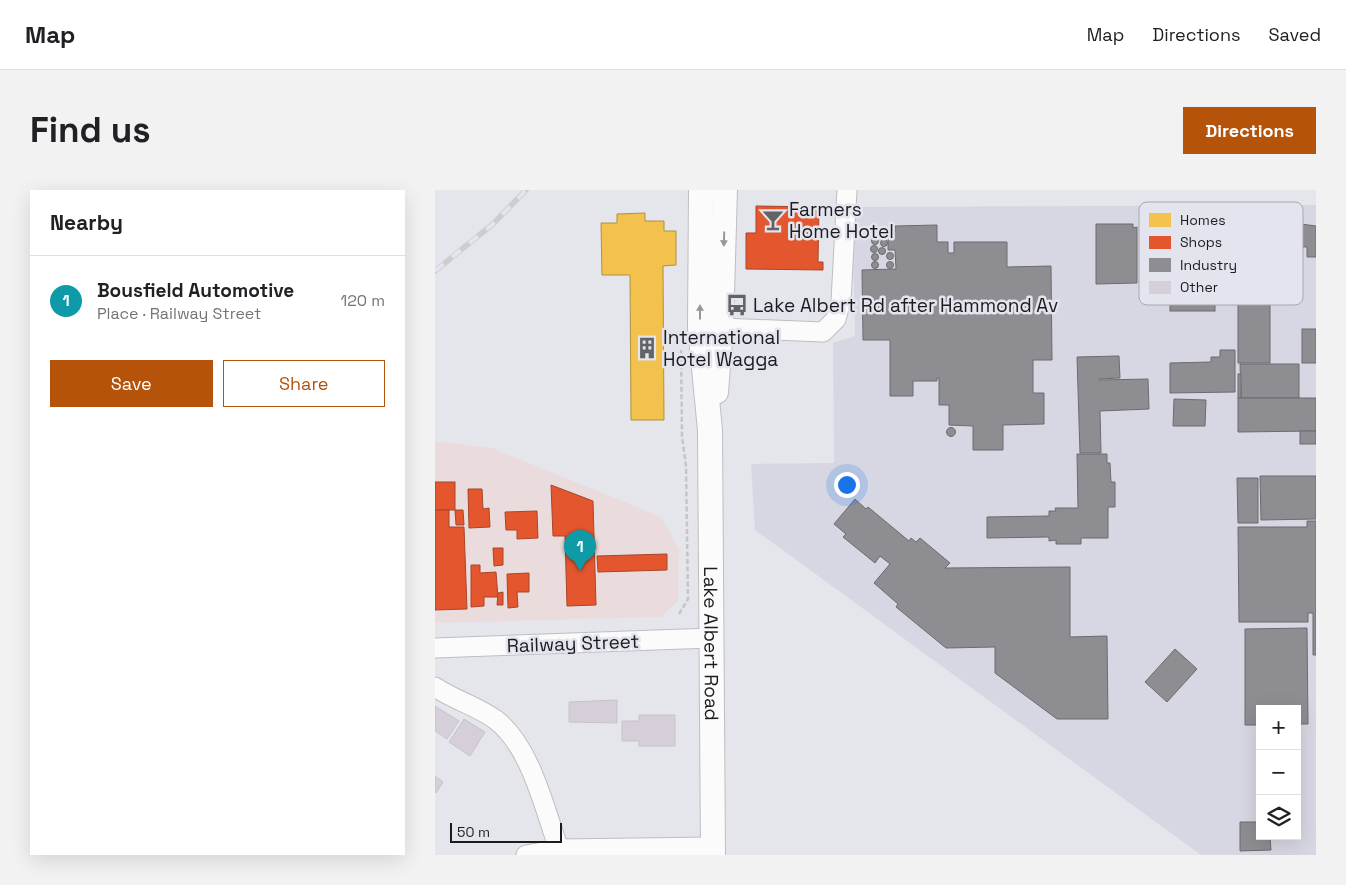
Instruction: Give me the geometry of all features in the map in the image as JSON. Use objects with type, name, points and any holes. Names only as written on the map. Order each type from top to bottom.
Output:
[{"type":"main road","name":"Lake Albert Road","points":[[701,190],[700,328],[710,430],[713,851]]},
{"type":"main road","name":"Lake Albert Road","points":[[710,430],[718,378],[725,190]]},
{"type":"street","points":[[721,328],[823,332],[836,319],[841,301],[847,190]]},
{"type":"street","name":"Railway Street","points":[[435,648],[712,638]]},
{"type":"street","points":[[435,687],[495,719],[513,736],[533,777],[559,849]]},
{"type":"street","points":[[526,855],[559,849],[713,851]]},
{"type":"path","points":[[679,614],[688,599],[686,466],[682,436],[681,346]]},
{"type":"shaded area","points":[[1303,205],[1316,205],[1316,855],[1201,855],[755,530],[751,464],[834,463],[833,343],[855,336],[852,207],[1139,206],[1139,305],[1303,305]]},
{"type":"shaded area","points":[[435,441],[492,448],[661,517],[679,549],[678,601],[661,617],[435,623]]},
{"type":"building: Homes","name":"International Hotel Wagga","points":[[645,213],[645,221],[664,221],[664,231],[676,231],[676,265],[663,266],[664,420],[631,420],[630,275],[602,275],[601,223],[617,223],[617,214]]},
{"type":"building: Shops","points":[[756,206],[819,207],[818,262],[823,262],[823,270],[746,269],[746,233],[756,233]]},
{"type":"building: Shops","points":[[435,482],[455,482],[455,510],[435,510]]},
{"type":"building: Shops","points":[[551,485],[593,501],[596,605],[567,606],[565,536],[553,536]]},
{"type":"building: Shops","points":[[468,489],[482,489],[483,509],[489,508],[490,527],[469,528]]},
{"type":"building: Shops","points":[[435,510],[449,510],[449,527],[464,527],[467,609],[435,610]]},
{"type":"building: Shops","points":[[455,510],[463,510],[464,525],[456,525]]},
{"type":"building: Shops","points":[[537,511],[538,538],[517,539],[517,530],[506,530],[505,512]]},
{"type":"building: Shops","points":[[493,548],[503,548],[503,565],[494,566]]},
{"type":"building: Shops","points":[[667,554],[667,570],[598,572],[597,556]]},
{"type":"building: Shops","points":[[471,565],[480,565],[480,573],[496,572],[498,597],[484,597],[484,606],[471,607]]},
{"type":"building: Shops","points":[[529,573],[529,592],[517,592],[518,607],[508,608],[507,574]]},
{"type":"building: Shops","points":[[503,592],[503,605],[497,605],[498,593]]},
{"type":"building: Industry","points":[[1096,224],[1133,224],[1133,228],[1137,227],[1137,283],[1096,284]]},
{"type":"building: Industry","points":[[1303,224],[1316,226],[1316,257],[1307,257],[1307,247],[1303,247]]},
{"type":"building: Industry","points":[[937,225],[937,242],[948,242],[948,253],[954,253],[954,242],[1007,242],[1007,267],[1051,266],[1052,360],[1033,360],[1033,393],[1044,393],[1044,424],[1003,425],[1003,450],[973,450],[973,426],[949,425],[949,405],[939,405],[939,378],[937,378],[937,381],[913,381],[913,396],[890,396],[890,340],[863,340],[862,270],[896,269],[895,250],[888,250],[888,233],[895,232],[895,226]]},
{"type":"building: Industry","points":[[884,233],[887,236],[884,239],[881,236]]},
{"type":"building: Industry","points":[[875,238],[878,241],[875,244],[872,241]]},
{"type":"building: Industry","points":[[884,240],[887,243],[884,246],[881,243]]},
{"type":"building: Industry","points":[[874,245],[878,249],[874,253],[870,249]]},
{"type":"building: Industry","points":[[882,248],[885,251],[882,254],[879,251]]},
{"type":"building: Industry","points":[[890,252],[894,256],[890,260],[886,256]]},
{"type":"building: Industry","points":[[875,254],[878,257],[875,260],[872,257]]},
{"type":"building: Industry","points":[[875,261],[879,265],[875,269],[871,265]]},
{"type":"building: Industry","points":[[890,261],[894,265],[890,269],[886,265]]},
{"type":"building: Industry","points":[[1170,305],[1215,305],[1215,311],[1170,311]]},
{"type":"building: Industry","points":[[1238,305],[1270,305],[1270,363],[1238,363]]},
{"type":"building: Industry","points":[[1302,329],[1316,329],[1316,363],[1302,363]]},
{"type":"building: Industry","points":[[1220,350],[1235,350],[1235,392],[1170,393],[1170,363],[1211,362],[1211,357],[1220,357]]},
{"type":"building: Industry","points":[[1119,356],[1120,378],[1099,380],[1148,379],[1149,409],[1100,411],[1101,453],[1080,453],[1077,357]]},
{"type":"building: Industry","points":[[1240,364],[1299,364],[1299,398],[1241,398]]},
{"type":"building: Industry","points":[[1238,374],[1241,374],[1241,398],[1238,398]]},
{"type":"building: Industry","points":[[1238,398],[1316,398],[1316,431],[1238,432]]},
{"type":"building: Industry","points":[[1174,399],[1206,400],[1205,426],[1173,426]]},
{"type":"building: Industry","points":[[951,427],[956,432],[951,437],[946,432]]},
{"type":"building: Industry","points":[[1300,431],[1316,431],[1316,444],[1300,444]]},
{"type":"building: Industry","points":[[1077,454],[1107,454],[1107,463],[1110,463],[1111,482],[1115,482],[1115,507],[1108,507],[1108,538],[1081,538],[1081,544],[1056,544],[1056,540],[1049,541],[1049,537],[987,538],[987,517],[1049,516],[1049,511],[1056,511],[1055,508],[1078,508]]},
{"type":"building: Industry","points":[[1260,476],[1316,476],[1316,519],[1261,520]]},
{"type":"building: Industry","points":[[1237,478],[1258,478],[1258,523],[1238,523]]},
{"type":"building: Industry","points":[[855,499],[866,509],[868,507],[909,541],[911,538],[916,542],[920,538],[950,563],[945,568],[1070,567],[1070,637],[1107,636],[1108,719],[1057,719],[995,673],[995,647],[946,648],[896,607],[898,604],[874,583],[890,564],[880,556],[875,563],[843,537],[846,534],[834,524]]},
{"type":"building: Industry","points":[[1307,521],[1316,521],[1316,655],[1313,655],[1313,613],[1308,613],[1308,622],[1239,622],[1238,527],[1307,527]]},
{"type":"building: Industry","points":[[1307,628],[1308,724],[1301,724],[1301,705],[1256,705],[1256,725],[1245,725],[1245,629]]},
{"type":"building: Industry","points":[[1175,649],[1197,669],[1167,702],[1145,682]]},
{"type":"building: Industry","points":[[1240,822],[1256,822],[1256,840],[1270,840],[1271,850],[1240,851]]},
{"type":"building: Other","points":[[617,700],[617,723],[569,722],[569,702]]},
{"type":"building: Other","points":[[435,706],[459,721],[447,739],[435,731]]},
{"type":"building: Other","points":[[639,715],[675,715],[675,746],[639,746],[639,741],[622,741],[622,721],[639,721]]},
{"type":"building: Other","points":[[464,719],[485,732],[470,756],[449,742]]},
{"type":"building: Other","points":[[435,776],[443,782],[436,793],[435,792]]},
{"type":"railway","points":[[435,271],[493,224],[526,190]]},
{"type":"place","name":"Farmers Home Hotel","points":[[773,220]]},
{"type":"place","name":"Lake Albert Rd after Hammond Av","points":[[737,305]]},
{"type":"place","name":"International Hotel Wagga","points":[[647,348]]},
{"type":"place","name":"Bousfield Automotive","points":[[580,571]]}]
